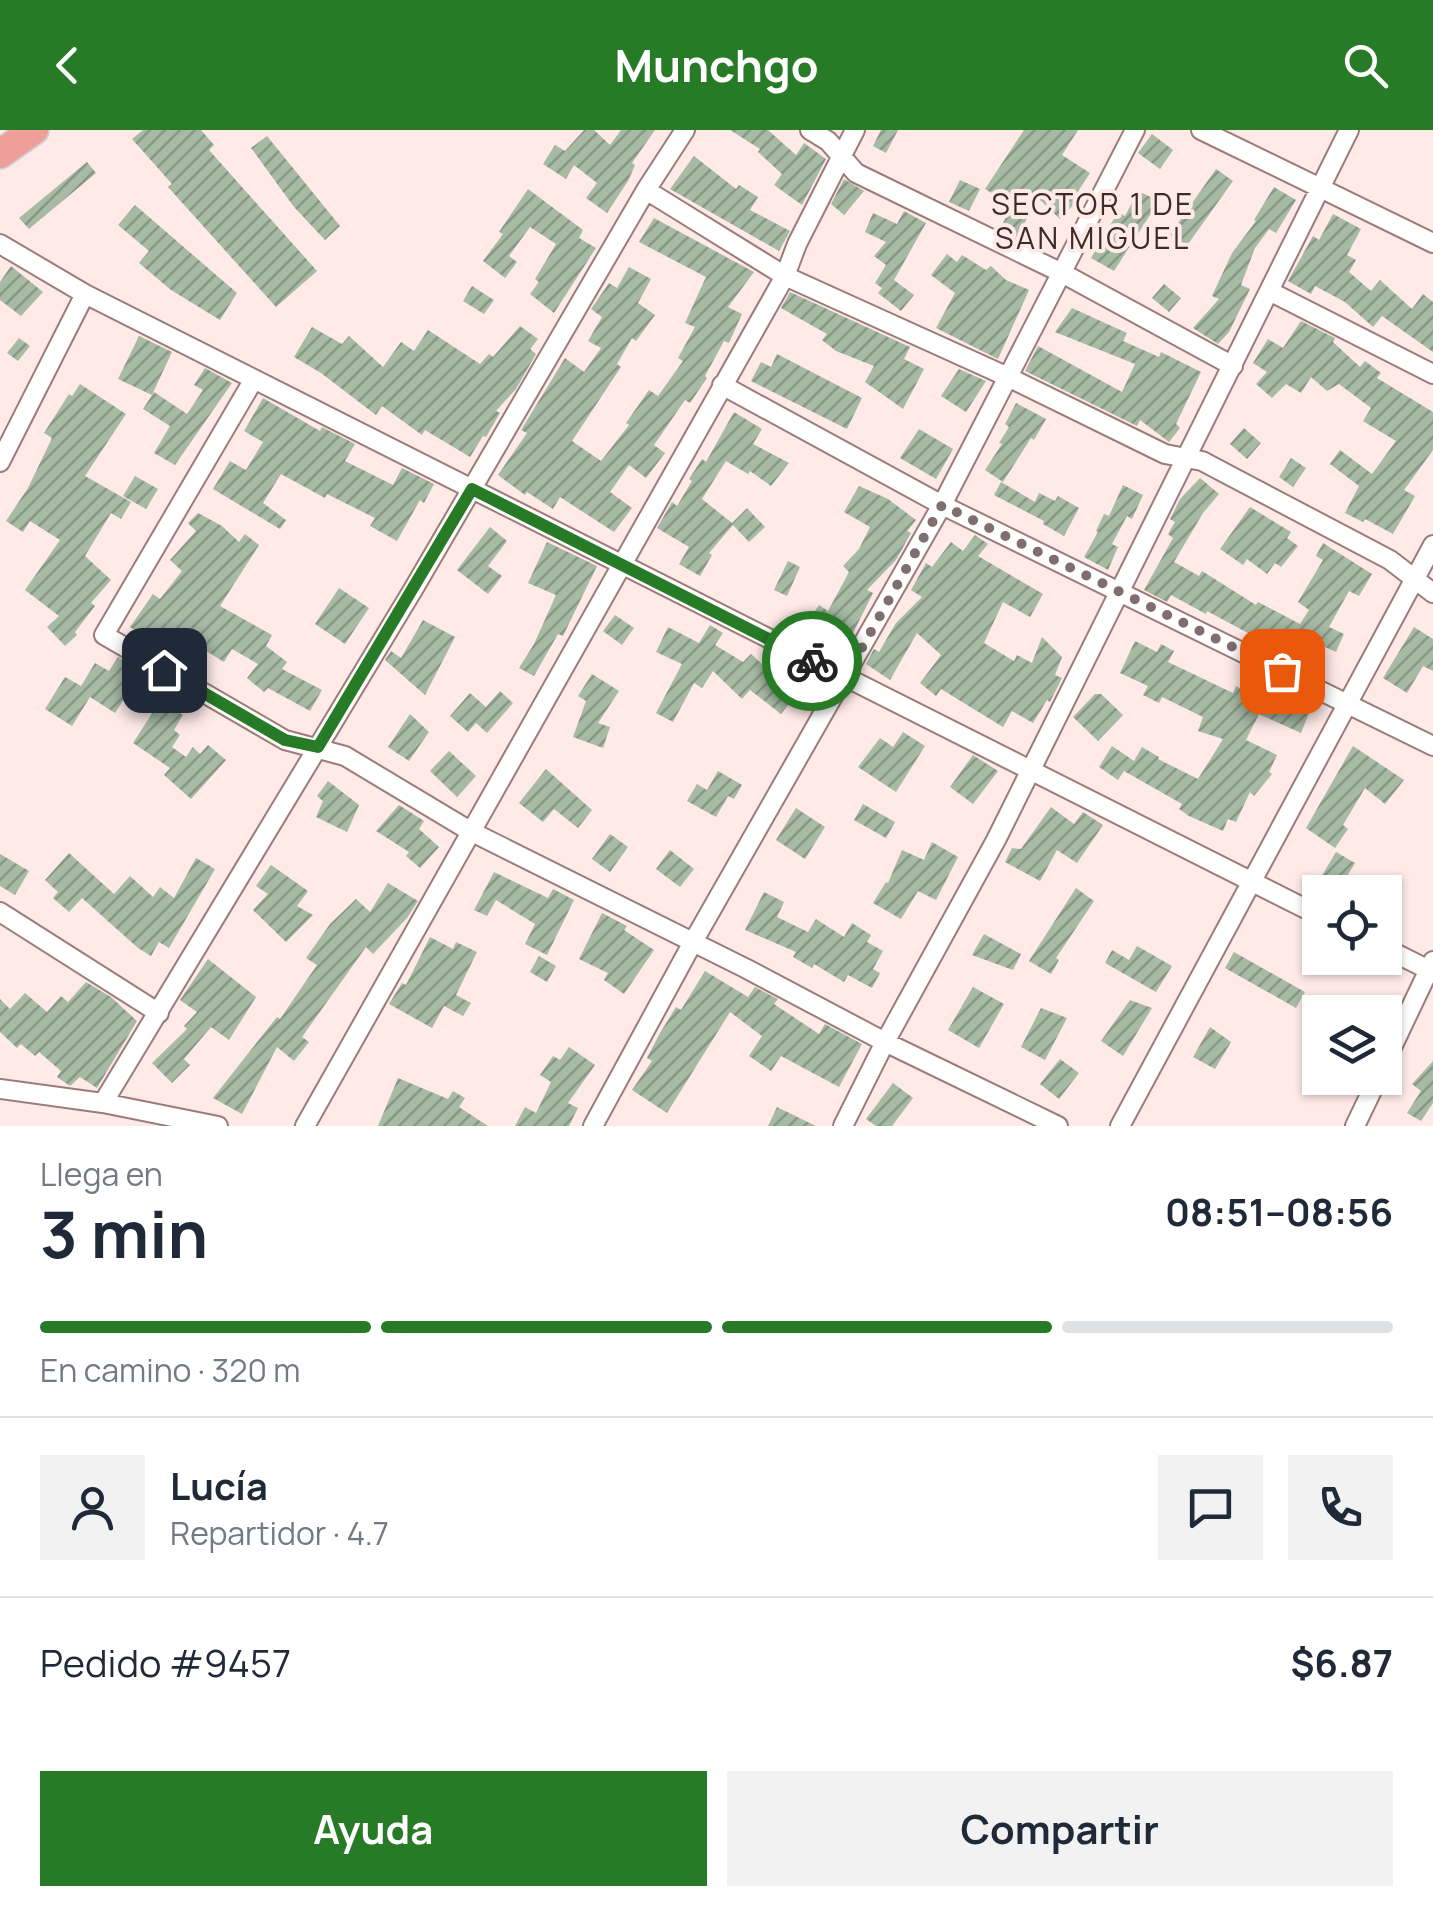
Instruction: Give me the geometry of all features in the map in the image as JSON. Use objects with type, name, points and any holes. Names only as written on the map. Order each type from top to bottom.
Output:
[{"type":"highway","points":[[0,154],[34,130]]},
{"type":"street","points":[[103,1103],[685,130]]},
{"type":"street","points":[[810,130],[828,141],[856,173],[1062,274],[1233,366]]},
{"type":"street","points":[[305,1126],[785,276],[796,244],[855,130]]},
{"type":"street","points":[[592,1126],[942,505],[1135,130]]},
{"type":"street","points":[[1201,130],[1433,243]]},
{"type":"street","points":[[843,1126],[1030,772],[1349,130]]},
{"type":"street","points":[[646,190],[785,276],[1008,377],[1165,454],[1202,460],[1390,560],[1433,593]]},
{"type":"street","points":[[0,244],[85,294],[1302,907]]},
{"type":"street","points":[[1268,291],[1433,374]]},
{"type":"street","points":[[0,462],[85,294]]},
{"type":"street","points":[[254,379],[104,635],[285,740],[344,756],[470,831],[1058,1126]]},
{"type":"street","points":[[722,385],[942,505],[1433,746]]},
{"type":"street","points":[[1120,1126],[1433,545]]},
{"type":"street","points":[[0,912],[159,1013]]},
{"type":"street","points":[[1402,955],[1432,968],[1402,1028]]},
{"type":"street","points":[[0,1089],[103,1103],[218,1126]]},
{"type":"street","points":[[1354,1126],[1370,1095]]},
{"type":"building","points":[[143,130],[201,130],[214,145],[209,150],[317,271],[276,307],[168,187],[172,184],[132,139]]},
{"type":"building","points":[[584,130],[594,130],[610,145],[621,130],[655,130],[632,163],[635,165],[628,181],[607,213],[586,198],[597,183],[574,165],[566,179],[543,164],[555,145],[565,151]]},
{"type":"building","points":[[730,130],[768,130],[796,155],[804,143],[826,159],[802,205],[774,185],[782,174],[758,152],[760,149]]},
{"type":"building","points":[[881,130],[898,130],[886,153],[873,146]]},
{"type":"building","points":[[1024,130],[1078,130],[1062,155],[1090,173],[1073,199],[1076,202],[1060,219],[1038,198],[1017,237],[1000,229],[1012,205],[985,189]]},
{"type":"building","points":[[1152,134],[1173,150],[1160,169],[1138,153]]},
{"type":"building","points":[[267,136],[340,226],[325,240],[294,207],[251,148]]},
{"type":"building","points":[[694,156],[736,189],[739,185],[758,197],[750,210],[790,231],[779,251],[670,189]]},
{"type":"building","points":[[87,162],[96,173],[29,229],[19,218]]},
{"type":"building","points":[[1216,169],[1233,181],[1186,247],[1169,236]]},
{"type":"building","points":[[844,179],[864,191],[844,215],[831,204]]},
{"type":"building","points":[[960,180],[980,189],[969,211],[949,202]]},
{"type":"building","points":[[1274,187],[1296,200],[1276,233],[1269,229],[1255,248],[1241,285],[1250,289],[1229,332],[1218,344],[1193,328],[1219,299],[1212,296],[1232,253],[1256,221]]},
{"type":"building","points":[[528,189],[583,230],[579,238],[596,248],[554,313],[530,294],[556,244],[530,227],[509,256],[517,262],[505,278],[483,261]]},
{"type":"building","points":[[1138,191],[1159,201],[1114,271],[1091,258],[1118,212],[1125,216]]},
{"type":"building","points":[[135,205],[237,293],[220,320],[171,290],[139,263],[149,251],[118,225]]},
{"type":"building","points":[[904,211],[926,223],[894,280],[914,295],[901,311],[878,293],[882,288],[875,283],[886,265],[874,256],[886,242],[865,232],[873,213],[897,224]]},
{"type":"building","points":[[1333,214],[1361,229],[1347,255],[1356,260],[1349,272],[1371,291],[1380,280],[1412,309],[1423,294],[1433,302],[1433,352],[1382,316],[1373,327],[1345,302],[1315,286],[1311,294],[1288,281],[1313,236],[1319,240]]},
{"type":"building","points":[[654,218],[754,272],[728,307],[742,314],[729,343],[724,341],[707,378],[690,403],[685,400],[654,445],[665,453],[646,478],[629,465],[610,492],[632,508],[614,532],[560,497],[553,509],[498,475],[527,433],[521,430],[565,358],[584,372],[601,348],[588,341],[602,317],[591,309],[609,283],[617,288],[629,267],[651,279],[638,303],[655,315],[636,341],[632,338],[617,364],[621,367],[572,441],[601,461],[629,425],[626,423],[649,390],[658,396],[683,361],[678,358],[695,327],[685,323],[706,277],[639,242]]},
{"type":"building","points":[[947,254],[957,262],[962,255],[986,270],[991,266],[1006,280],[1029,290],[998,359],[936,328],[955,293],[931,275]]},
{"type":"building","points":[[11,266],[43,292],[21,316],[0,300],[0,282]]},
{"type":"building","points":[[1164,284],[1181,298],[1169,312],[1152,298]]},
{"type":"building","points":[[472,286],[494,300],[484,314],[463,301]]},
{"type":"building","points":[[790,292],[910,347],[904,359],[924,369],[903,409],[865,382],[874,366],[836,351],[822,340],[827,334],[781,308]]},
{"type":"building","points":[[1072,308],[1127,333],[1123,341],[1159,357],[1161,352],[1201,372],[1176,424],[1180,428],[1169,442],[1140,420],[1137,426],[1025,371],[1038,346],[1122,392],[1135,364],[1055,332]]},
{"type":"building","points":[[1301,321],[1335,338],[1333,342],[1360,367],[1365,361],[1381,373],[1377,378],[1433,412],[1433,450],[1404,490],[1415,496],[1393,534],[1345,513],[1359,486],[1330,464],[1340,450],[1372,474],[1396,441],[1363,421],[1371,408],[1339,384],[1327,391],[1311,377],[1301,393],[1286,384],[1272,398],[1256,384],[1267,372],[1253,363],[1268,339],[1283,348]]},
{"type":"building","points":[[520,326],[538,339],[530,349],[536,354],[470,457],[425,430],[422,435],[382,406],[376,415],[294,357],[312,327],[342,344],[349,336],[383,367],[401,342],[414,351],[428,330],[480,364],[489,354],[493,357]]},
{"type":"building","points":[[139,336],[172,352],[152,395],[118,379]]},
{"type":"building","points":[[19,338],[30,346],[18,361],[7,353]]},
{"type":"building","points":[[777,354],[862,398],[847,429],[751,381],[761,362],[771,367]]},
{"type":"building","points":[[205,368],[232,383],[175,465],[154,453],[170,426],[143,409],[154,392],[187,414],[203,390],[194,385]]},
{"type":"building","points":[[959,369],[986,381],[966,412],[941,396]]},
{"type":"building","points":[[80,384],[126,414],[85,476],[131,502],[121,519],[111,513],[85,556],[111,580],[91,603],[95,606],[75,632],[77,635],[65,646],[47,627],[59,616],[25,590],[60,540],[30,521],[23,532],[6,521],[28,488],[52,438],[44,433]]},
{"type":"building","points":[[263,398],[320,431],[322,427],[355,444],[345,461],[393,485],[402,468],[434,484],[424,503],[420,500],[397,541],[370,526],[375,518],[327,494],[325,498],[281,474],[263,503],[286,520],[280,529],[213,489],[230,461],[246,470],[263,442],[244,431]]},
{"type":"building","points":[[1016,403],[1046,419],[1003,482],[985,470],[1002,444],[999,443],[1009,427],[1005,424]]},
{"type":"building","points":[[734,412],[762,429],[753,444],[789,463],[771,486],[726,461],[702,499],[732,523],[747,508],[765,527],[749,542],[733,525],[709,553],[712,555],[700,576],[679,564],[689,547],[657,528],[672,502],[677,506],[692,481],[689,479],[702,459],[706,462]]},
{"type":"building","points":[[1244,428],[1261,443],[1247,459],[1230,444]]},
{"type":"building","points":[[919,429],[953,449],[936,479],[900,458]]},
{"type":"building","points":[[1291,458],[1306,468],[1293,487],[1279,477]]},
{"type":"building","points":[[135,476],[158,489],[146,509],[123,496]]},
{"type":"building","points":[[1200,478],[1219,494],[1174,562],[1199,576],[1202,571],[1256,605],[1258,602],[1300,624],[1309,610],[1298,602],[1323,560],[1316,556],[1323,543],[1372,574],[1359,596],[1349,591],[1329,627],[1344,634],[1336,652],[1305,638],[1296,660],[1207,611],[1206,614],[1171,595],[1167,602],[1144,590],[1173,538],[1168,534],[1175,522],[1170,519],[1180,499]]},
{"type":"building","points":[[1001,482],[1035,502],[1039,493],[1055,501],[1058,496],[1079,508],[1064,536],[994,495]]},
{"type":"building","points":[[1123,485],[1143,495],[1132,519],[1127,516],[1112,544],[1118,547],[1108,570],[1084,557]]},
{"type":"building","points":[[859,486],[888,499],[916,520],[907,531],[911,533],[896,560],[867,590],[873,593],[843,653],[814,639],[817,633],[805,625],[819,605],[828,611],[849,572],[843,566],[859,549],[870,527],[844,512]]},
{"type":"building","points":[[1250,507],[1291,532],[1287,538],[1298,546],[1281,567],[1275,563],[1267,574],[1247,559],[1243,565],[1220,549]]},
{"type":"building","points":[[198,513],[222,526],[239,542],[245,534],[259,545],[220,606],[272,635],[266,646],[287,662],[282,669],[322,690],[310,711],[268,688],[264,692],[247,678],[258,664],[232,649],[224,662],[185,638],[171,654],[130,627],[153,594],[160,599],[182,571],[170,560],[196,531],[188,523]]},
{"type":"building","points":[[490,527],[507,541],[488,566],[502,576],[488,594],[457,570]]},
{"type":"building","points":[[975,535],[988,544],[978,556],[1043,594],[1030,617],[1003,602],[984,643],[1014,661],[1017,655],[1032,663],[1042,637],[1062,657],[1055,675],[1062,678],[1033,723],[1012,711],[1003,727],[941,689],[936,696],[920,683],[941,655],[917,633],[890,680],[866,664],[874,649],[879,652],[896,623],[922,597],[911,590],[926,563],[932,567],[951,542],[963,551]]},
{"type":"building","points":[[547,542],[597,566],[563,636],[558,634],[534,676],[519,668],[556,595],[528,583]]},
{"type":"building","points":[[788,561],[800,567],[787,596],[774,590]]},
{"type":"building","points":[[339,588],[369,608],[345,644],[315,624]]},
{"type":"building","points":[[615,615],[634,628],[622,645],[603,631]]},
{"type":"building","points":[[423,620],[455,637],[425,695],[385,660],[391,651],[401,658]]},
{"type":"building","points":[[710,625],[723,633],[715,645],[743,662],[751,654],[796,695],[781,714],[750,690],[742,699],[713,671],[702,688],[694,683],[673,722],[656,713],[682,664],[656,652],[668,627],[699,643]]},
{"type":"building","points":[[1414,627],[1433,639],[1433,671],[1423,666],[1407,693],[1383,678]]},
{"type":"building","points":[[1135,641],[1157,652],[1161,644],[1174,651],[1168,662],[1233,693],[1236,686],[1249,693],[1257,676],[1274,684],[1269,695],[1309,713],[1301,733],[1259,714],[1246,740],[1277,755],[1269,772],[1272,774],[1254,796],[1250,792],[1236,822],[1228,819],[1223,831],[1189,816],[1179,809],[1182,804],[1124,771],[1118,780],[1099,767],[1112,746],[1134,761],[1142,747],[1198,779],[1223,739],[1198,731],[1203,717],[1162,697],[1159,703],[1143,695],[1148,686],[1120,673]]},
{"type":"building","points":[[118,657],[130,665],[124,674],[136,681],[115,713],[90,697],[72,726],[45,709],[65,677],[81,686],[95,663],[109,671]]},
{"type":"building","points":[[592,674],[619,691],[598,723],[610,727],[603,748],[573,737],[586,701],[578,696]]},
{"type":"building","points":[[500,691],[513,703],[487,733],[476,723],[468,732],[450,716],[470,693],[486,707]]},
{"type":"building","points":[[1095,694],[1101,694],[1123,715],[1098,741],[1073,717]]},
{"type":"building","points":[[160,701],[183,715],[174,730],[180,735],[172,747],[186,757],[193,747],[200,754],[208,745],[226,760],[191,799],[164,775],[170,768],[133,743]]},
{"type":"building","points":[[410,714],[429,732],[409,761],[388,747]]},
{"type":"building","points":[[903,732],[925,746],[896,792],[858,767],[880,738],[893,747]]},
{"type":"building","points":[[1353,746],[1404,780],[1385,804],[1365,788],[1343,825],[1348,829],[1335,848],[1306,828]]},
{"type":"building","points":[[449,751],[476,776],[457,797],[430,771]]},
{"type":"building","points":[[973,755],[998,771],[973,804],[950,787]]},
{"type":"building","points":[[546,769],[592,810],[578,828],[554,809],[543,822],[519,803]]},
{"type":"building","points":[[718,771],[742,785],[734,799],[728,796],[716,817],[687,801],[697,784],[707,790]]},
{"type":"building","points":[[328,781],[359,805],[347,832],[316,817],[323,801],[317,796]]},
{"type":"building","points":[[863,804],[895,822],[886,838],[854,820]]},
{"type":"building","points":[[399,805],[424,821],[419,829],[439,847],[420,868],[406,856],[409,852],[376,831]]},
{"type":"building","points":[[1051,807],[1074,824],[1083,812],[1103,825],[1077,863],[1057,850],[1040,881],[1005,862],[1012,848],[1021,849]]},
{"type":"building","points":[[796,808],[825,827],[805,859],[776,840]]},
{"type":"building","points":[[610,834],[628,847],[610,872],[592,859]]},
{"type":"building","points":[[932,842],[958,857],[936,900],[918,891],[901,919],[873,903],[888,883],[902,850],[924,860]]},
{"type":"building","points":[[670,850],[694,869],[680,887],[656,869]]},
{"type":"building","points":[[1336,852],[1355,863],[1348,875],[1322,875]]},
{"type":"building","points":[[69,853],[114,894],[130,876],[153,897],[160,887],[174,898],[196,858],[215,869],[169,948],[159,942],[151,956],[82,898],[69,912],[53,898],[58,892],[45,880]]},
{"type":"building","points":[[0,854],[29,871],[15,895],[0,886]]},
{"type":"building","points":[[271,865],[308,891],[297,906],[313,915],[286,942],[253,910],[268,894],[256,886]]},
{"type":"building","points":[[494,872],[548,898],[553,889],[574,900],[547,955],[525,944],[535,924],[496,900],[487,916],[474,910]]},
{"type":"building","points":[[388,883],[418,901],[373,954],[366,947],[302,1037],[309,1042],[294,1061],[277,1047],[242,1114],[213,1098],[277,1017],[280,1019],[317,965],[306,958],[330,924],[356,899],[370,912]]},
{"type":"building","points":[[1076,888],[1094,901],[1056,958],[1059,960],[1051,974],[1029,961]]},
{"type":"building","points":[[764,892],[784,902],[777,917],[808,932],[816,919],[844,937],[852,923],[871,935],[867,942],[883,951],[873,969],[880,973],[872,988],[848,975],[844,982],[814,964],[812,968],[793,957],[796,952],[745,930]]},
{"type":"building","points":[[602,913],[627,926],[624,930],[654,950],[624,994],[604,980],[608,973],[579,959]]},
{"type":"building","points":[[984,934],[1021,954],[1013,970],[972,955]]},
{"type":"building","points":[[430,937],[453,949],[456,942],[477,952],[456,995],[471,1003],[463,1016],[444,1006],[432,1028],[389,1004],[402,983],[406,985]]},
{"type":"building","points":[[1137,946],[1172,966],[1156,992],[1105,963],[1112,950],[1129,960]]},
{"type":"building","points":[[1234,952],[1305,992],[1296,1008],[1225,968]]},
{"type":"building","points":[[539,956],[556,966],[547,982],[530,972]]},
{"type":"building","points":[[208,959],[256,997],[229,1040],[211,1027],[184,1059],[190,1065],[172,1083],[152,1063],[187,1029],[184,1026],[197,1012],[180,1000]]},
{"type":"building","points":[[705,971],[748,997],[755,987],[778,999],[774,1004],[819,1034],[825,1024],[862,1044],[839,1087],[781,1056],[771,1071],[749,1056],[762,1036],[730,1012],[667,1113],[632,1090],[652,1061],[647,1058],[660,1033],[676,1007],[681,1010]]},
{"type":"building","points":[[86,982],[111,997],[137,1021],[97,1088],[80,1077],[70,1086],[57,1077],[61,1071],[39,1052],[35,1056],[21,1044],[17,1048],[0,1032],[0,999],[10,1009],[25,993],[47,1012],[61,996],[68,1002]]},
{"type":"building","points":[[973,987],[1004,1004],[979,1048],[948,1030]]},
{"type":"building","points":[[1130,1000],[1152,1008],[1123,1056],[1101,1041]]},
{"type":"building","points":[[1041,1008],[1067,1018],[1045,1060],[1021,1047]]},
{"type":"building","points":[[1210,1027],[1231,1042],[1215,1069],[1193,1057]]},
{"type":"building","points":[[569,1047],[595,1065],[568,1103],[578,1108],[569,1126],[515,1126],[525,1107],[536,1113],[551,1082],[540,1075],[553,1056],[560,1060]]},
{"type":"building","points":[[1060,1059],[1079,1073],[1059,1099],[1040,1084]]},
{"type":"building","points":[[1433,1061],[1433,1103],[1421,1121],[1407,1113],[1421,1091],[1412,1084]]},
{"type":"building","points":[[398,1078],[448,1099],[453,1091],[465,1098],[459,1107],[488,1126],[378,1126]]},
{"type":"building","points":[[893,1083],[913,1098],[892,1126],[876,1126],[866,1119]]},
{"type":"building","points":[[777,1107],[816,1126],[768,1126]]},
{"type":"way so far","points":[[812,661],[845,678],[942,505],[1282,671]]},
{"type":"district","name":"SECTOR 1 DE SAN MIGUEL","points":[[1093,222]]},
{"type":"route","points":[[164,670],[285,740],[318,747],[472,489],[812,661]]}]
